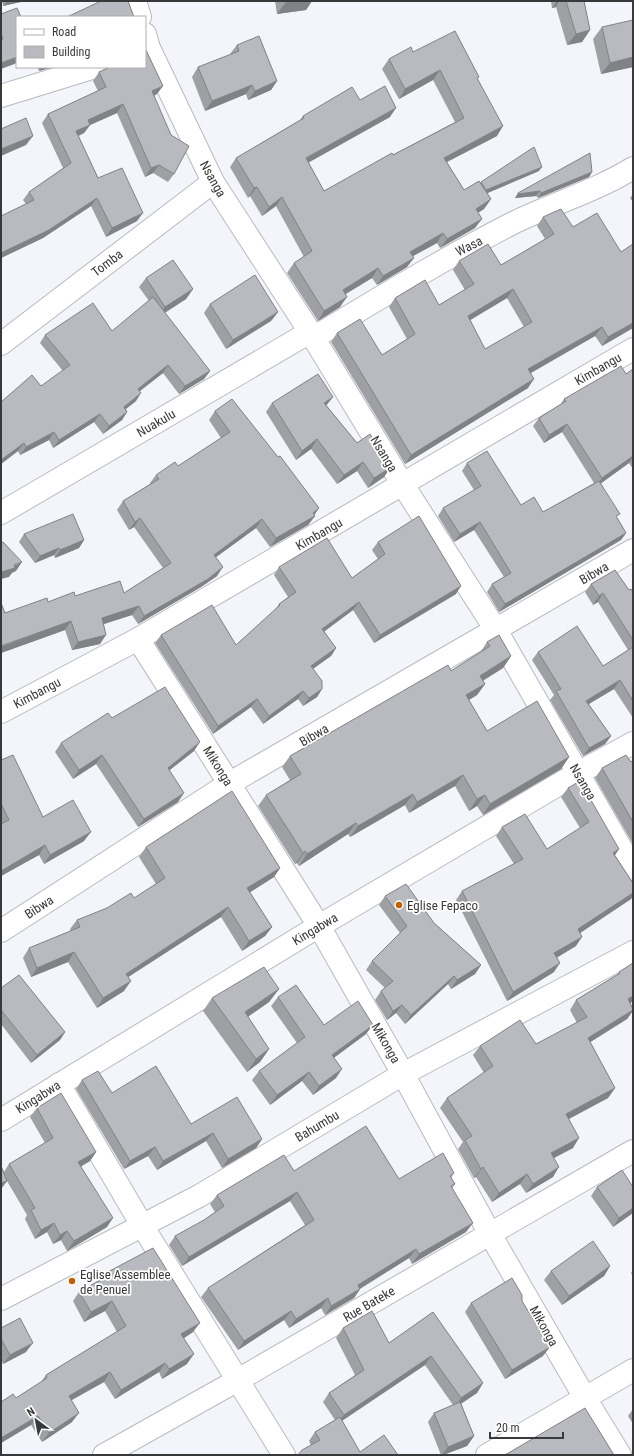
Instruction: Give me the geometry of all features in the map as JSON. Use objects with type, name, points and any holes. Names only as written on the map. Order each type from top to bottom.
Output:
[{"type":"street","points":[[135,1],[140,16]]},
{"type":"street","name":"Nsanga","points":[[146,44],[213,182],[496,630],[633,868]]},
{"type":"street","points":[[1,96],[92,68]]},
{"type":"street","name":"Wasa","points":[[311,335],[446,258],[513,223],[595,189],[633,168]]},
{"type":"street","name":"Tomba","points":[[1,344],[213,182]]},
{"type":"street","name":"Nuakulu","points":[[1,513],[311,335]]},
{"type":"street","name":"Kimbangu","points":[[1,712],[138,639],[633,349]]},
{"type":"street","name":"Bibwa","points":[[1,931],[230,783],[633,550]]},
{"type":"street","name":"Mikonga","points":[[138,639],[319,926],[403,1074],[490,1234],[585,1398],[620,1455]]},
{"type":"street","name":"Kingabwa","points":[[1,1120],[319,926],[578,773],[633,743]]},
{"type":"street","name":"Bahumbu","points":[[1,1299],[143,1227],[199,1196],[403,1074],[633,952]]},
{"type":"street","points":[[59,1084],[143,1227],[284,1455]]},
{"type":"street","name":"Rue Bateke","points":[[104,1455],[238,1380],[633,1151]]},
{"type":"street","points":[[487,1455],[633,1370]]},
{"type":"building","points":[[101,1],[128,1],[134,16],[69,16]]},
{"type":"building","points":[[566,1],[584,1],[590,30],[576,34]]},
{"type":"building","points":[[17,8],[21,16],[16,16],[16,57],[1,63],[1,39],[3,39],[1,33],[1,14]]},
{"type":"building","points":[[633,20],[633,57],[610,63],[602,27]]},
{"type":"building","points":[[455,31],[479,77],[477,78],[503,126],[444,158],[464,190],[479,181],[491,199],[476,209],[482,219],[447,239],[443,233],[410,252],[414,258],[383,276],[378,268],[343,290],[347,297],[324,311],[294,263],[312,251],[282,197],[269,207],[257,187],[254,188],[236,158],[304,118],[303,116],[352,87],[360,100],[385,86],[396,108],[306,158],[324,191],[392,153],[393,155],[464,118],[440,70],[405,89],[389,59],[411,47],[413,52]]},
{"type":"building","points":[[259,36],[277,81],[255,91],[252,85],[212,101],[198,67],[239,51],[237,45]]},
{"type":"building","points":[[146,50],[163,86],[152,91],[171,135],[189,146],[174,174],[159,165],[151,168],[123,104],[88,120],[90,125],[76,131],[98,178],[122,168],[143,213],[112,228],[97,198],[49,230],[1,253],[1,216],[34,200],[29,192],[71,163],[48,114],[106,87],[99,72],[108,68],[146,68]]},
{"type":"building","points":[[26,118],[33,136],[1,149],[1,129]]},
{"type":"building","points":[[534,147],[542,167],[486,190],[481,182]]},
{"type":"building","points":[[590,153],[592,172],[541,193],[540,191],[518,194],[518,193]]},
{"type":"building","points":[[561,209],[573,227],[597,213],[621,252],[633,244],[633,323],[608,337],[602,327],[528,369],[534,379],[411,455],[337,333],[360,319],[382,355],[415,334],[395,298],[425,280],[439,305],[474,284],[459,261],[488,244],[501,265],[554,234],[543,217]],"holes":[[[513,289],[532,322],[485,349],[468,316]]]},
{"type":"building","points":[[173,260],[193,289],[165,307],[146,278]]},
{"type":"building","points":[[255,275],[278,312],[233,340],[210,304]]},
{"type":"building","points":[[153,297],[210,371],[185,386],[168,365],[138,389],[141,393],[124,407],[127,412],[109,426],[100,414],[59,440],[54,432],[26,447],[24,443],[1,460],[1,402],[32,375],[41,386],[70,365],[45,335],[93,303],[112,331]]},
{"type":"building","points":[[621,366],[626,374],[633,369],[633,456],[602,478],[567,424],[549,435],[539,418],[566,401],[564,399]]},
{"type":"building","points":[[318,374],[333,397],[324,403],[357,443],[370,434],[390,468],[374,478],[363,462],[344,475],[317,439],[302,451],[272,403]]},
{"type":"building","points":[[232,399],[278,457],[280,456],[319,508],[313,513],[315,516],[276,538],[262,519],[214,555],[223,567],[208,579],[144,616],[139,606],[102,618],[106,635],[78,642],[71,621],[1,646],[1,603],[5,613],[47,598],[48,602],[74,592],[75,596],[120,581],[124,593],[171,563],[140,518],[135,522],[123,501],[159,479],[156,475],[175,462],[178,466],[230,432],[215,411]]},
{"type":"building","points":[[487,451],[521,505],[534,497],[543,512],[599,481],[620,514],[616,516],[626,533],[505,604],[492,584],[511,573],[480,522],[460,534],[443,508],[481,486],[467,463]]},
{"type":"building","points":[[73,514],[84,540],[40,556],[24,534]]},
{"type":"building","points":[[419,516],[461,586],[380,635],[359,602],[322,629],[336,648],[311,666],[322,681],[322,689],[309,698],[303,691],[269,716],[257,699],[218,726],[161,635],[212,605],[236,645],[280,605],[279,604],[296,592],[279,567],[327,538],[352,578],[385,554],[378,542]]},
{"type":"building","points":[[3,542],[22,562],[14,565],[15,568],[1,572],[1,543]]},
{"type":"building","points":[[615,570],[629,590],[631,589],[633,592],[633,640],[603,593],[599,596],[591,584]]},
{"type":"building","points":[[577,626],[603,666],[633,647],[633,701],[620,680],[586,701],[611,736],[589,748],[556,691],[561,689],[538,652]]},
{"type":"building","points":[[499,635],[511,656],[480,676],[485,684],[466,695],[487,731],[537,701],[569,757],[490,804],[485,795],[477,799],[463,775],[417,802],[413,794],[358,826],[356,823],[307,854],[305,851],[303,853],[266,795],[301,774],[290,756],[448,665],[451,671],[490,646],[487,642]]},
{"type":"building","points":[[165,687],[200,742],[168,768],[184,793],[144,819],[102,755],[79,770],[61,743],[108,713],[112,718]]},
{"type":"building","points":[[13,755],[43,817],[73,800],[91,832],[50,855],[45,845],[1,871],[1,824],[9,820],[1,804],[1,760]]},
{"type":"building","points":[[626,755],[631,762],[633,760],[633,822],[602,768]]},
{"type":"building","points":[[580,781],[619,849],[613,853],[633,883],[633,893],[578,929],[582,937],[554,953],[560,963],[513,992],[462,891],[523,859],[502,827],[525,814],[547,849],[589,822],[568,788]]},
{"type":"building","points":[[232,791],[280,868],[247,888],[272,927],[249,941],[228,907],[126,974],[131,981],[103,998],[74,952],[37,968],[29,948],[80,927],[77,920],[107,908],[131,893],[134,898],[165,878],[146,847]]},
{"type":"building","points":[[406,884],[434,923],[481,965],[457,980],[454,976],[411,1015],[402,1005],[393,1011],[381,991],[393,981],[372,961],[407,926],[385,896]]},
{"type":"building","points":[[633,963],[633,996],[628,999],[633,1010],[588,1038],[615,1088],[566,1114],[579,1138],[551,1153],[559,1167],[533,1184],[527,1174],[499,1193],[483,1167],[481,1169],[465,1140],[472,1136],[447,1098],[493,1066],[480,1046],[520,1020],[536,1044],[587,1017],[576,1000],[620,973],[619,972]]},
{"type":"building","points":[[264,967],[279,989],[245,1012],[269,1049],[256,1059],[212,998]]},
{"type":"building","points":[[19,975],[65,1032],[37,1055],[1,1010],[1,988]]},
{"type":"building","points":[[296,985],[324,1025],[358,1001],[373,1025],[332,1055],[342,1069],[319,1086],[309,1072],[277,1095],[259,1071],[305,1037],[278,997]]},
{"type":"building","points":[[156,1066],[191,1124],[237,1097],[262,1139],[228,1159],[213,1133],[163,1161],[155,1147],[130,1161],[82,1080],[98,1071],[112,1093]]},
{"type":"building","points":[[61,1093],[96,1152],[78,1162],[113,1218],[74,1241],[67,1231],[60,1235],[54,1223],[41,1230],[31,1210],[35,1208],[9,1164],[53,1138],[37,1108]]},
{"type":"building","points":[[366,1126],[399,1179],[443,1153],[454,1173],[450,1176],[455,1184],[451,1186],[473,1223],[419,1254],[416,1249],[358,1285],[360,1289],[331,1306],[328,1298],[296,1319],[291,1311],[244,1341],[208,1288],[314,1220],[297,1192],[189,1257],[175,1236],[204,1220],[224,1206],[217,1195],[284,1155],[294,1171]]},
{"type":"building","points":[[1,1166],[7,1181],[1,1183]]},
{"type":"building","points":[[622,1170],[633,1187],[633,1208],[619,1218],[597,1187]]},
{"type":"building","points":[[593,1241],[610,1266],[569,1296],[551,1271]]},
{"type":"building","points":[[153,1248],[200,1323],[181,1334],[194,1354],[169,1369],[165,1363],[121,1390],[110,1372],[69,1396],[79,1413],[49,1433],[38,1416],[1,1438],[1,1402],[13,1394],[16,1398],[47,1378],[46,1375],[126,1326],[112,1301],[91,1312],[79,1292],[106,1277],[104,1274]]},
{"type":"building","points":[[512,1278],[522,1295],[522,1301],[550,1347],[512,1370],[471,1303]]},
{"type":"building","points":[[372,1311],[389,1343],[433,1312],[483,1383],[461,1398],[431,1356],[344,1415],[329,1393],[364,1370],[343,1328]]},
{"type":"building","points":[[20,1318],[33,1343],[10,1355],[1,1339],[1,1328]]},
{"type":"building","points":[[460,1402],[474,1436],[448,1447],[434,1413]]},
{"type":"building","points":[[585,1408],[614,1455],[505,1455]]},
{"type":"building","points":[[340,1417],[360,1452],[384,1435],[398,1455],[298,1455],[302,1450],[320,1440],[315,1432]]},
{"type":"place","name":"Eglise Fepaco","points":[[399,905]]},
{"type":"place","name":"Eglise Assemblee de Penuel","points":[[72,1281]]}]
